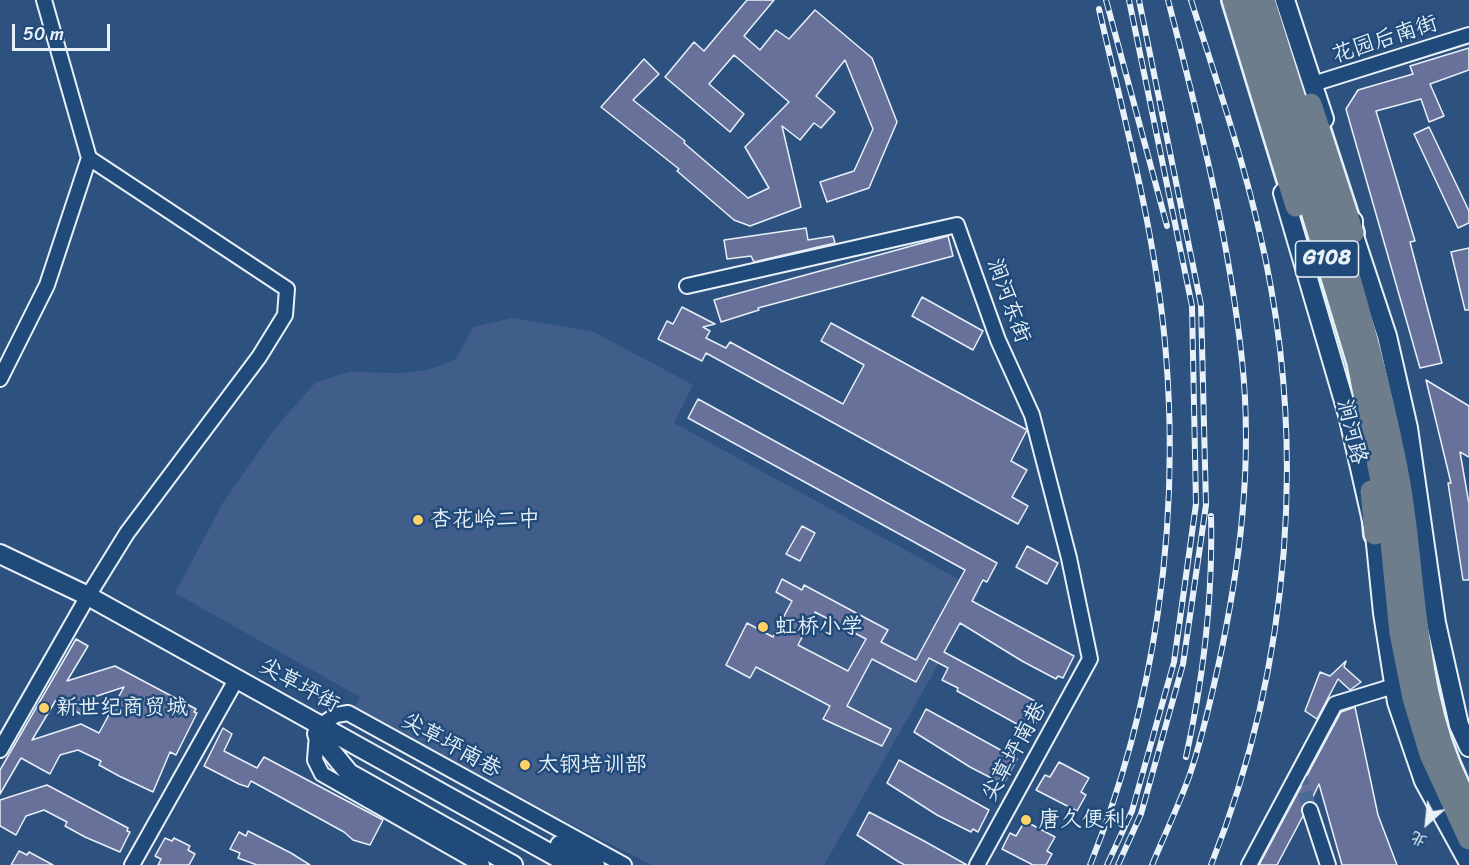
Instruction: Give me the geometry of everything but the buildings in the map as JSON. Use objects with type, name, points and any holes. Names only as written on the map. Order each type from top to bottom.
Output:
[{"type":"main road","name":"涧河路","points":[[1223,0],[1335,370],[1375,534],[1383,613],[1397,702],[1424,781],[1469,863]]},
{"type":"main road","points":[[1233,0],[1339,345],[1363,442],[1375,534]]},
{"type":"main road","name":"涧河路","points":[[1248,0],[1358,363],[1389,522],[1400,633],[1413,698],[1430,754],[1469,839]]},
{"type":"main road","name":"涧河路","points":[[1264,0],[1376,369],[1395,457],[1417,644],[1425,684],[1440,738],[1469,806]]},
{"type":"main road","points":[[1278,0],[1387,336],[1406,417],[1436,623],[1459,725],[1469,747]]},
{"type":"main road","points":[[1285,0],[1352,213],[1353,233]]},
{"type":"main road","name":"尖草坪街","points":[[0,554],[319,730],[571,865]]},
{"type":"main road","name":"尖草坪街","points":[[0,566],[86,600],[232,687],[319,730],[551,865]]},
{"type":"main road","points":[[319,730],[349,773],[513,865]]},
{"type":"main road","points":[[319,730],[372,740],[595,865]]},
{"type":"street","points":[[0,379],[47,285],[89,159],[44,0]]},
{"type":"street","name":"花园后南街","points":[[1313,84],[1469,35]]},
{"type":"street","points":[[0,750],[86,600],[161,485],[259,357],[285,315],[287,289],[89,159]]},
{"type":"street","name":"涧河东街","points":[[687,286],[957,225],[998,340],[1032,415],[1058,515],[1090,659]]},
{"type":"street","name":"尖草坪南巷","points":[[978,865],[1090,659]]},
{"type":"street","points":[[1249,865],[1335,704],[1394,686]]},
{"type":"street","points":[[132,865],[232,687]]},
{"type":"street","name":"尖草坪南巷","points":[[319,730],[336,715],[348,713],[624,865]]},
{"type":"street","points":[[319,730],[315,760],[322,774],[482,865]]},
{"type":"street","points":[[1310,810],[1328,865]]},
{"type":"shaded area","points":[[512,318],[592,331],[693,385],[674,423],[980,591],[824,865],[652,865],[559,818],[355,707],[360,697],[175,593],[224,501],[276,427],[316,382],[349,372],[401,373],[428,370],[456,359],[473,327]]},
{"type":"tunnel","points":[[1299,772],[1310,810]]},
{"type":"railway","points":[[1106,0],[1167,226]]},
{"type":"railway","points":[[1107,865],[1132,811],[1174,662],[1196,504],[1192,306],[1129,0]]},
{"type":"railway","points":[[1118,865],[1141,814],[1183,664],[1206,505],[1201,305],[1139,0]]},
{"type":"railway","points":[[1152,865],[1189,777],[1218,667],[1238,553],[1246,438],[1242,360],[1221,224],[1202,134],[1168,0]]},
{"type":"railway","points":[[1191,0],[1236,143],[1259,230],[1275,309],[1284,390],[1287,470],[1284,551],[1275,632],[1259,711],[1238,789],[1211,865]]},
{"type":"railway","points":[[1090,865],[1113,804],[1146,678],[1158,614],[1169,485],[1169,420],[1162,311],[1148,224],[1099,9]]},
{"type":"railway","points":[[1186,757],[1206,638],[1211,516]]},
{"type":"place","name":"杏花岭二中","points":[[418,520]]},
{"type":"place","name":"虹桥小学","points":[[763,627]]},
{"type":"place","name":"新世纪商贸城","points":[[44,708]]},
{"type":"place","name":"太钢培训部","points":[[525,765]]},
{"type":"place","name":"唐久便利","points":[[1026,820]]}]
